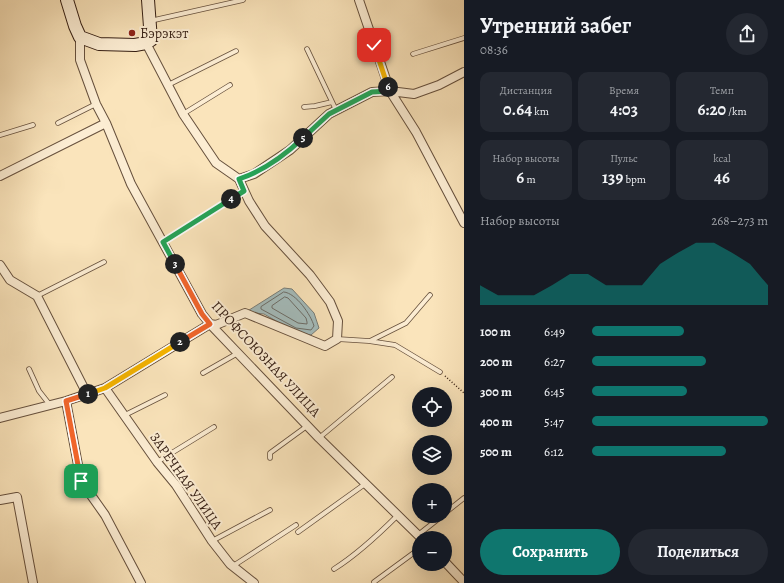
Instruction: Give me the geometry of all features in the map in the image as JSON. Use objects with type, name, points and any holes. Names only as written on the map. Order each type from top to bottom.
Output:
[{"type":"street","name":"ПРОФСОЮЗНАЯ УЛИЦА","points":[[67,0],[80,37],[80,60],[96,104],[106,123],[131,184],[202,314],[307,426],[415,531]]},
{"type":"street","points":[[80,37],[99,44],[135,45],[146,43],[151,40],[148,0]]},
{"type":"street","points":[[359,0],[390,91],[416,132],[464,223]]},
{"type":"street","points":[[0,418],[66,401],[105,388],[210,324],[216,325],[245,313],[325,346],[337,339],[338,321],[330,302],[310,275],[265,226],[249,201],[239,179],[216,163],[183,114],[146,43]]},
{"type":"street","points":[[239,179],[254,174],[290,150],[329,114],[372,92],[390,91],[414,94],[439,86],[464,72]]},
{"type":"street","points":[[0,176],[106,123]]},
{"type":"street","points":[[0,265],[10,280],[37,296],[87,394]]},
{"type":"street","name":"ЗАРЕЧНАЯ УЛИЦА","points":[[105,388],[157,462],[176,485],[212,542],[232,566],[254,583]]},
{"type":"street","points":[[66,401],[81,481],[105,515],[141,583]]},
{"type":"street","points":[[0,500],[17,497],[33,583]]},
{"type":"street","points":[[452,569],[464,582]]},
{"type":"lane","points":[[150,21],[243,0]]},
{"type":"lane","points":[[413,54],[464,38]]},
{"type":"lane","points":[[307,49],[337,110]]},
{"type":"lane","points":[[167,85],[236,52]]},
{"type":"lane","points":[[183,114],[230,85]]},
{"type":"lane","points":[[304,107],[332,102]]},
{"type":"lane","points":[[58,123],[96,104]]},
{"type":"lane","points":[[0,135],[33,125]]},
{"type":"lane","points":[[163,242],[244,191]]},
{"type":"lane","points":[[37,296],[104,262]]},
{"type":"lane","points":[[369,341],[406,323],[430,295]]},
{"type":"lane","points":[[337,339],[369,341],[395,345],[440,372]]},
{"type":"lane","points":[[204,373],[238,353]]},
{"type":"lane","points":[[29,369],[39,390],[50,405]]},
{"type":"lane","points":[[319,438],[392,377]]},
{"type":"lane","points":[[125,415],[165,395]]},
{"type":"lane","points":[[270,458],[270,453],[307,426]]},
{"type":"lane","points":[[157,462],[214,427]]},
{"type":"lane","points":[[298,532],[365,484]]},
{"type":"lane","points":[[452,507],[464,498]]},
{"type":"lane","points":[[212,542],[270,510]]},
{"type":"lane","points":[[334,569],[369,542],[398,515]]},
{"type":"lane","points":[[426,531],[434,523]]},
{"type":"lane","points":[[232,566],[296,525]]},
{"type":"lane","points":[[374,582],[412,554]]},
{"type":"path","points":[[440,372],[464,393]]},
{"type":"water","points":[[284,288],[292,289],[314,313],[319,328],[311,335],[295,332],[264,314],[246,312]]},
{"type":"place","name":"Бэрэкэт","points":[[132,33]]},
{"type":"route","points":[[81,481],[66,401],[105,388],[210,324],[202,314],[163,242],[244,191],[239,179],[254,174],[290,150],[329,114],[372,92],[390,91],[374,45]]}]
